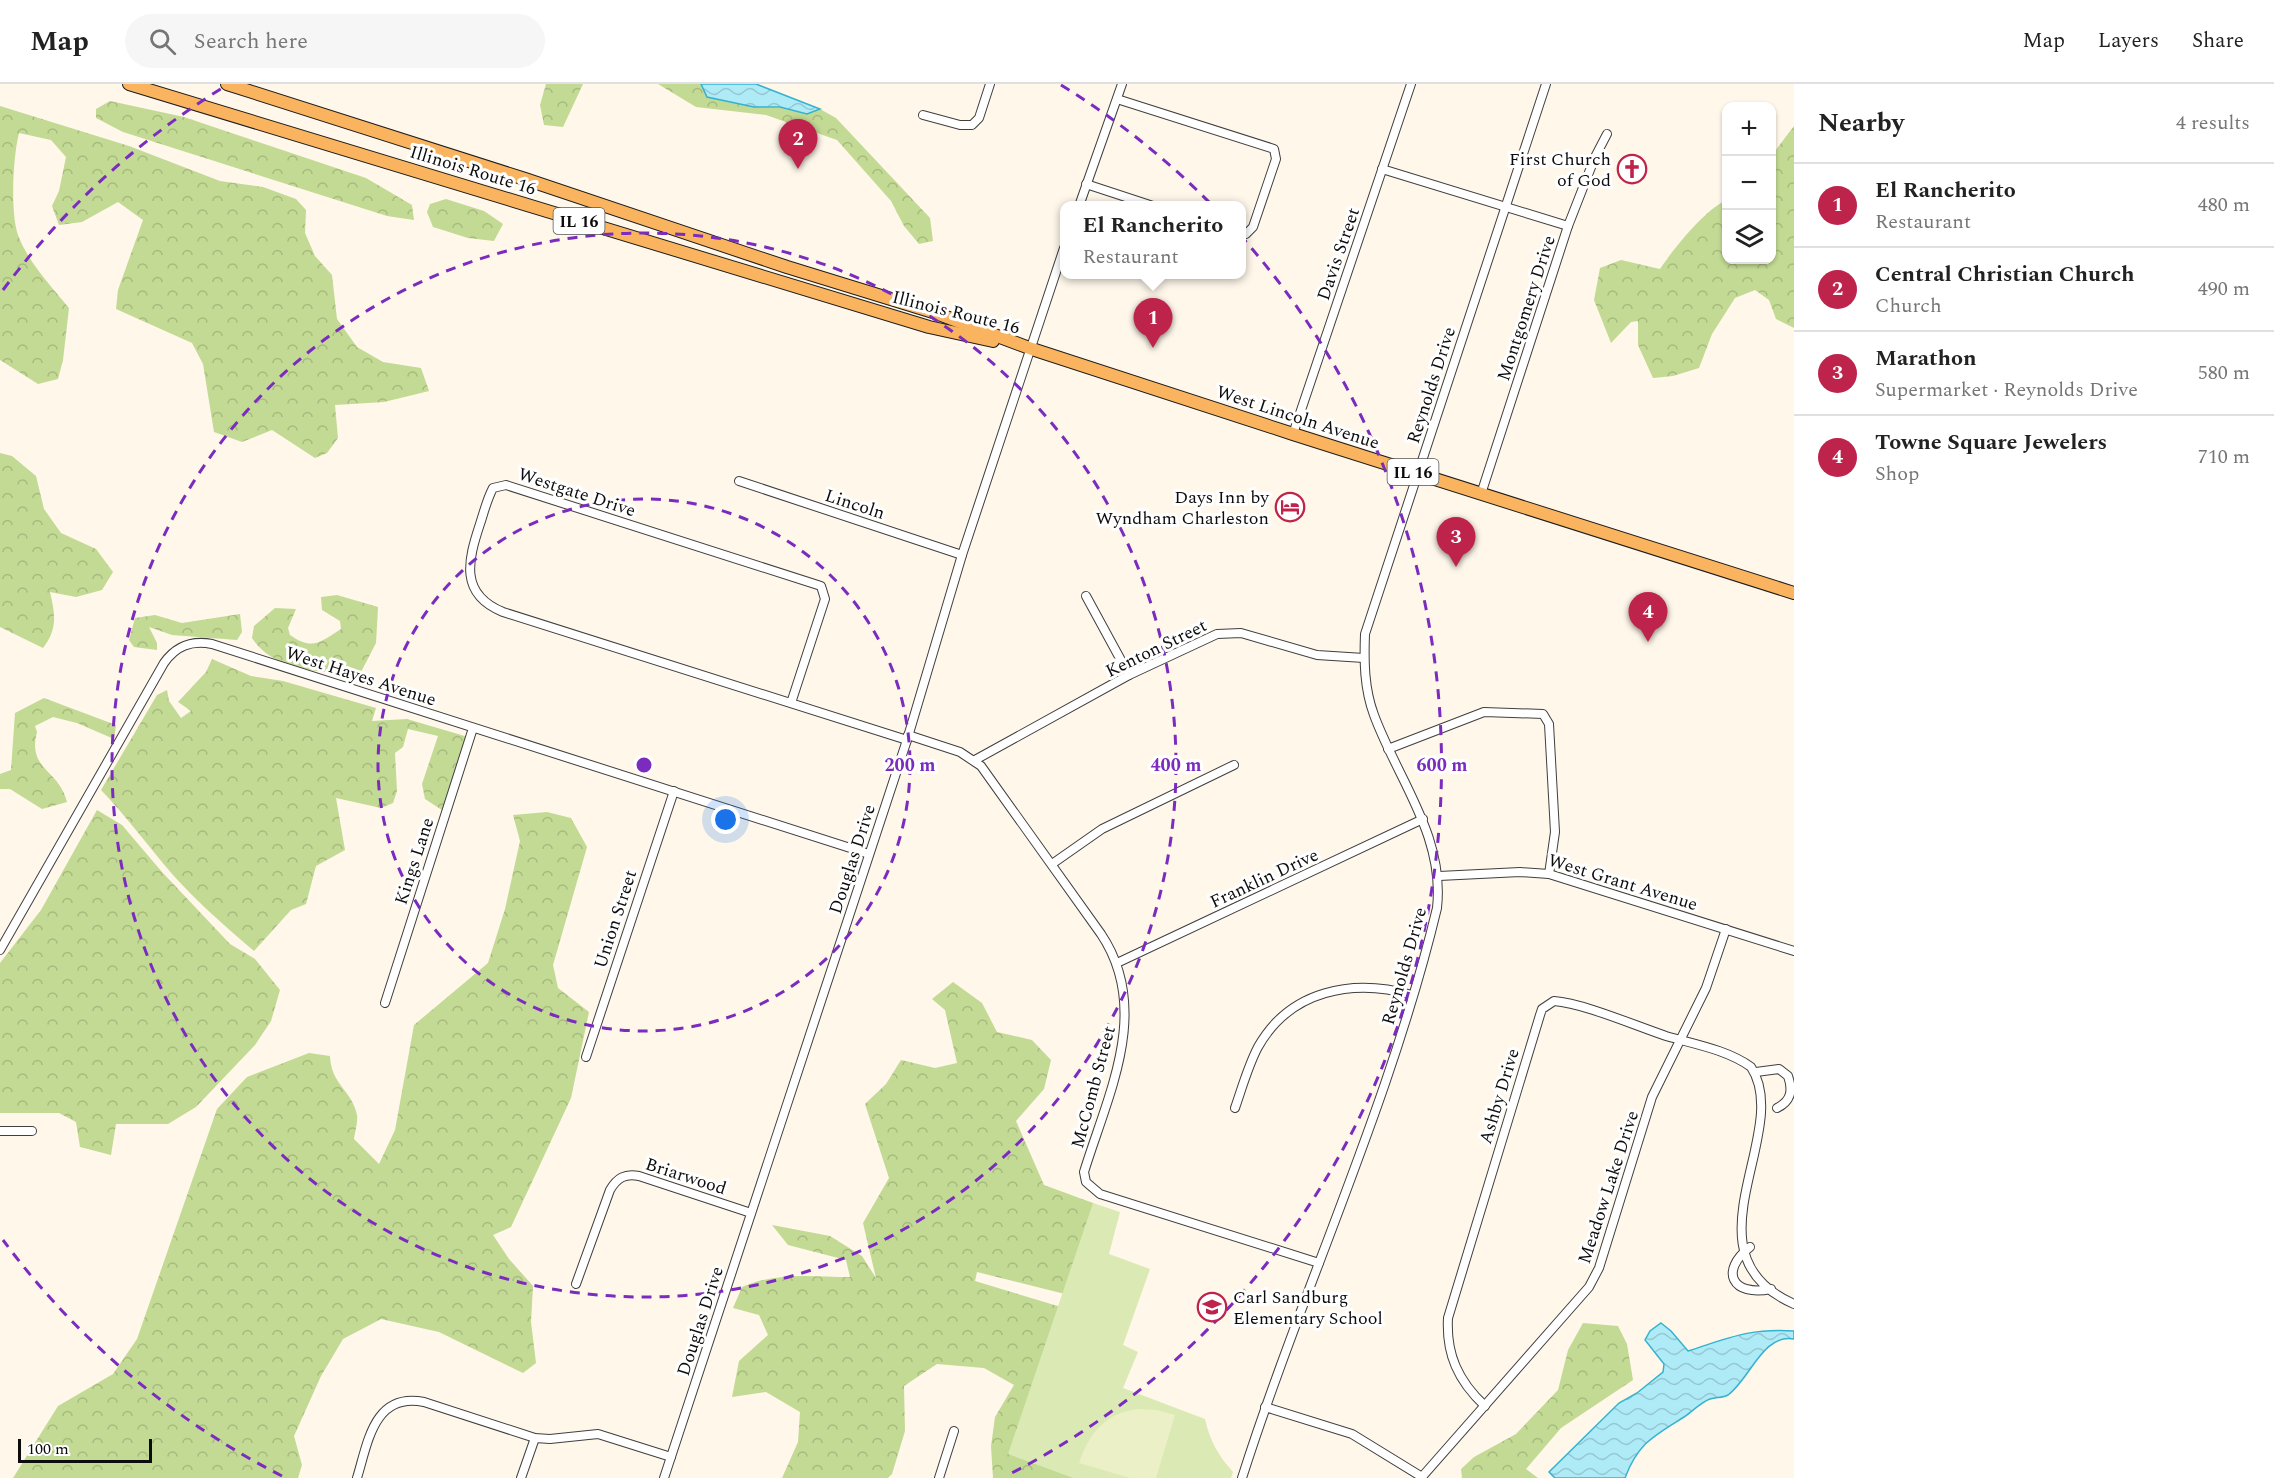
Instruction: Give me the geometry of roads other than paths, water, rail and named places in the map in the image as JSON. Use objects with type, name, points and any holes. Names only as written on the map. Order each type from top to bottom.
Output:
[{"type":"main road","name":"Illinois Route 16","points":[[129,84],[929,327],[1032,350]]},
{"type":"main road","name":"Illinois Route 16","points":[[227,84],[525,179],[787,267],[933,312],[1032,350]]},
{"type":"main road","name":"West Lincoln Avenue","points":[[1032,350],[1794,593]]},
{"type":"street","points":[[923,115],[960,126],[972,125],[979,117],[990,84]]},
{"type":"street","points":[[1080,201],[1121,84]]},
{"type":"street","name":"Davis Street","points":[[1293,434],[1411,84]]},
{"type":"street","name":"Reynolds Drive","points":[[1242,1478],[1265,1407],[1370,1129],[1437,908],[1439,876],[1432,842],[1373,713],[1366,683],[1364,658],[1369,617],[1546,84]]},
{"type":"street","points":[[1117,99],[1274,149],[1276,159],[1254,227],[1246,234]]},
{"type":"street","name":"Montgomery Drive","points":[[1481,494],[1568,226],[1595,157],[1607,134]]},
{"type":"street","points":[[1382,169],[1568,226]]},
{"type":"street","points":[[1086,184],[1138,201]]},
{"type":"street","name":"Douglas Drive","points":[[664,1478],[907,737],[962,555],[1060,263]]},
{"type":"street","name":"Lincoln","points":[[739,481],[962,555]]},
{"type":"street","name":"Westgate Drive","points":[[791,703],[825,599],[821,586],[506,485],[493,488],[469,561],[469,571],[476,590],[490,606],[791,703],[907,737]]},
{"type":"street","points":[[1086,596],[1129,675]]},
{"type":"street","name":"Kenton Street","points":[[975,760],[1129,675],[1206,638],[1229,633],[1252,636],[1317,656],[1364,658]]},
{"type":"street","name":"West Hayes Avenue","points":[[0,950],[164,663],[170,654],[194,642],[212,644],[869,854]]},
{"type":"street","points":[[1388,748],[1472,714],[1495,711],[1543,714],[1549,724],[1554,832],[1549,874]]},
{"type":"street","name":"Kings Lane","points":[[385,1004],[473,728]]},
{"type":"street","name":"McComb Street","points":[[907,737],[960,752],[975,760],[989,775],[1052,864],[1101,934],[1118,963],[1126,1002],[1125,1035],[1084,1172],[1086,1182],[1100,1194],[1319,1263]]},
{"type":"street","points":[[1052,864],[1111,824],[1234,765]]},
{"type":"street","name":"Union Street","points":[[586,1057],[674,791]]},
{"type":"street","name":"Franklin Drive","points":[[1118,963],[1423,819]]},
{"type":"street","name":"West Grant Avenue","points":[[1439,876],[1520,872],[1549,874],[1794,951]]},
{"type":"street","name":"Meadow Lake Drive","points":[[1421,1478],[1581,1298],[1593,1281],[1652,1097],[1706,988],[1726,929]]},
{"type":"street","points":[[1235,1108],[1259,1046],[1275,1025],[1294,1007],[1321,993],[1353,986],[1383,987],[1412,995]]},
{"type":"street","name":"Ashby Drive","points":[[1485,1406],[1466,1387],[1455,1367],[1449,1348],[1448,1318],[1542,1009],[1554,1001],[1560,1002],[1735,1058],[1756,1072],[1771,1093],[1777,1112],[1791,1095],[1788,1076],[1779,1069],[1756,1072]]},
{"type":"street","points":[[0,1131],[32,1131]]},
{"type":"street","name":"Briarwood","points":[[576,1284],[610,1190],[625,1176],[639,1176],[751,1213]]},
{"type":"street","points":[[1752,1217],[1750,1246],[1756,1269],[1771,1289],[1794,1304]]},
{"type":"street","points":[[1750,1246],[1735,1260],[1732,1274],[1735,1281],[1740,1288],[1748,1291],[1771,1289]]},
{"type":"street","points":[[357,1478],[376,1421],[389,1407],[405,1400],[424,1402],[535,1438],[550,1439],[598,1434],[671,1457]]},
{"type":"street","points":[[1265,1407],[1352,1434],[1421,1478]]},
{"type":"street","points":[[939,1478],[954,1431]]},
{"type":"street","points":[[521,1478],[535,1438]]},
{"type":"water","points":[[701,84],[756,84],[820,109],[807,114],[780,107],[754,107],[707,97]]},
{"type":"water","points":[[1661,1323],[1688,1351],[1739,1335],[1764,1331],[1794,1331],[1794,1339],[1783,1339],[1774,1343],[1765,1350],[1728,1395],[1703,1402],[1648,1441],[1635,1456],[1625,1478],[1555,1478],[1549,1472],[1619,1403],[1637,1393],[1663,1372],[1664,1364],[1645,1340],[1650,1331]]},
{"type":"place","name":"Central Christian Church","points":[[798,169]]},
{"type":"place","name":"First Church of God","points":[[1632,169]]},
{"type":"place","name":"El Rancherito","points":[[1153,348]]},
{"type":"place","name":"Days Inn by Wyndham Charleston","points":[[1290,507]]},
{"type":"place","name":"Marathon","points":[[1456,567]]},
{"type":"place","name":"Towne Square Jewelers","points":[[1648,642]]},
{"type":"place","name":"Carl Sandburg Elementary School","points":[[1212,1307]]}]
